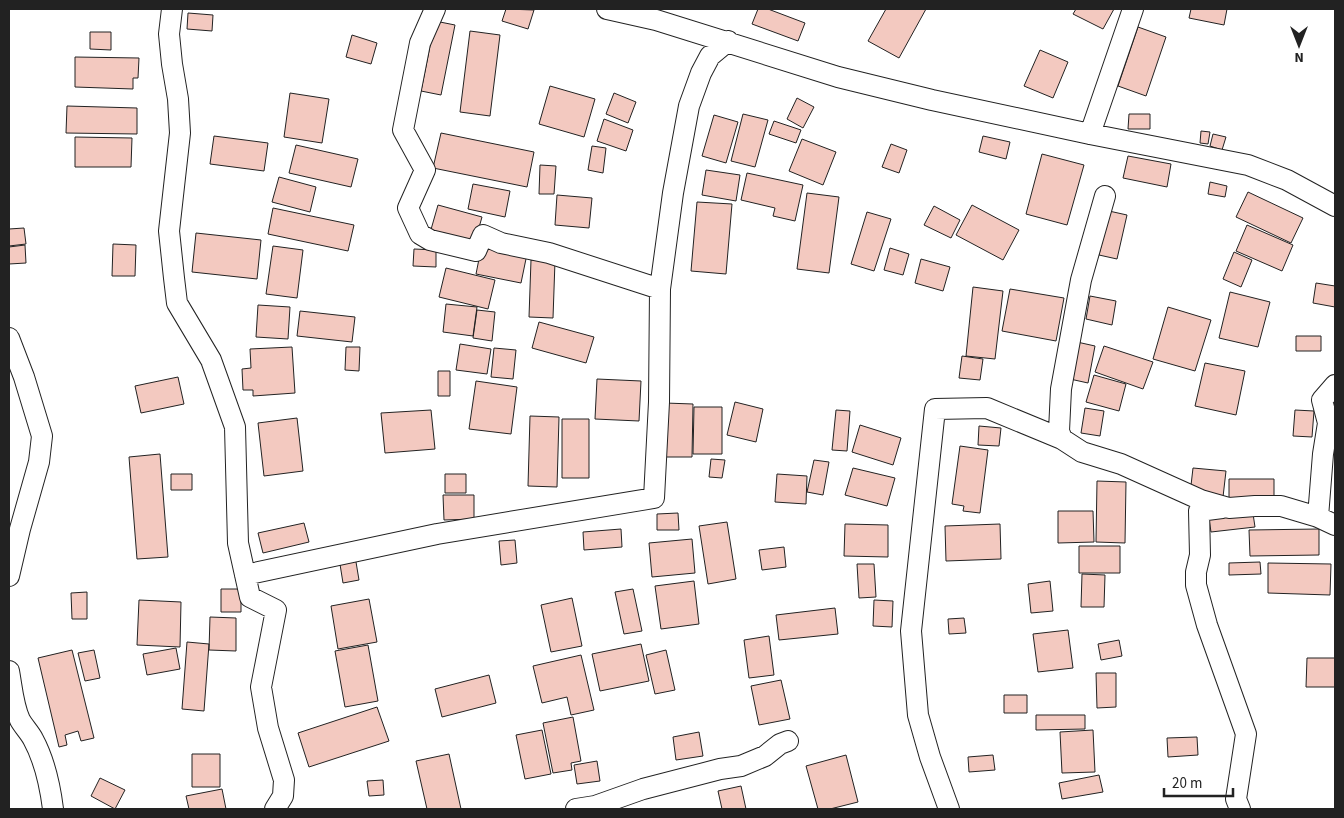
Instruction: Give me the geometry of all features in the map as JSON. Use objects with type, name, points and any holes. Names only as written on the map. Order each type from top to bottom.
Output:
[{"type":"street","points":[[172,9],[169,34],[178,100],[180,133],[169,231],[177,303],[211,360],[235,427],[238,543],[250,597],[276,610],[261,687],[268,728],[284,780],[283,796],[275,809]]},
{"type":"street","points":[[435,9],[420,43],[403,130],[425,170],[408,208],[420,234],[430,240],[476,251],[483,236],[501,243],[549,253],[660,289]]},
{"type":"street","points":[[606,9],[656,20],[728,41],[838,77],[932,100],[1248,165],[1286,180],[1335,206]]},
{"type":"street","points":[[1090,134],[1133,9]]},
{"type":"street","points":[[245,575],[437,534],[654,498],[659,402],[660,289],[673,193],[689,106],[710,56],[728,41]]},
{"type":"street","points":[[1062,439],[1059,431],[1061,389],[1081,280],[1105,196]]},
{"type":"street","points":[[9,338],[24,377],[42,436],[39,462],[9,576]]},
{"type":"street","points":[[1240,809],[1236,800],[1246,734],[1207,625],[1196,585],[1196,572],[1200,555],[1199,511],[1254,506],[1281,506],[1327,521],[1323,454],[1328,423],[1322,400],[1335,385]]},
{"type":"street","points":[[949,809],[930,757],[918,716],[911,631],[935,409],[987,408],[1062,439],[1082,452],[1121,464],[1201,500],[1229,508]]},
{"type":"street","points":[[9,671],[20,720],[33,738],[44,763],[52,800],[62,809]]},
{"type":"street","points":[[576,809],[595,806],[643,789],[720,769],[741,766],[764,756],[780,744],[788,742]]},
{"type":"building","points":[[506,9],[534,10],[528,29],[502,21]]},
{"type":"building","points":[[758,9],[768,9],[805,23],[798,41],[752,24]]},
{"type":"building","points":[[886,9],[926,9],[899,58],[868,41]]},
{"type":"building","points":[[1076,9],[1114,9],[1103,29],[1073,14]]},
{"type":"building","points":[[1191,9],[1227,9],[1224,25],[1189,18]]},
{"type":"building","points":[[188,13],[213,15],[212,31],[187,29]]},
{"type":"building","points":[[435,21],[455,25],[441,95],[421,91]]},
{"type":"building","points":[[1138,27],[1166,37],[1146,96],[1118,86]]},
{"type":"building","points":[[470,31],[500,35],[490,116],[460,112]]},
{"type":"building","points":[[90,32],[111,32],[111,50],[90,49]]},
{"type":"building","points":[[352,35],[377,43],[371,64],[346,57]]},
{"type":"building","points":[[1040,50],[1068,62],[1053,98],[1024,86]]},
{"type":"building","points":[[75,57],[139,58],[138,78],[133,78],[133,89],[75,87]]},
{"type":"building","points":[[550,86],[595,99],[584,137],[539,124]]},
{"type":"building","points":[[290,93],[329,99],[322,143],[284,137]]},
{"type":"building","points":[[614,93],[636,102],[628,123],[606,114]]},
{"type":"building","points":[[797,98],[814,107],[803,128],[787,119]]},
{"type":"building","points":[[67,106],[137,108],[137,134],[66,133]]},
{"type":"building","points":[[743,114],[768,120],[755,167],[731,161]]},
{"type":"building","points":[[1129,114],[1150,114],[1150,129],[1128,129]]},
{"type":"building","points":[[714,115],[738,122],[726,163],[702,156]]},
{"type":"building","points":[[604,119],[633,130],[626,151],[597,141]]},
{"type":"building","points":[[774,121],[801,130],[796,143],[769,134]]},
{"type":"building","points":[[1201,131],[1210,132],[1208,144],[1200,143]]},
{"type":"building","points":[[441,133],[534,152],[527,187],[433,168]]},
{"type":"building","points":[[1213,134],[1226,137],[1222,150],[1210,146]]},
{"type":"building","points":[[214,136],[268,143],[264,171],[210,164]]},
{"type":"building","points":[[983,136],[1010,142],[1006,159],[979,152]]},
{"type":"building","points":[[75,137],[132,138],[131,167],[75,167]]},
{"type":"building","points":[[802,139],[836,152],[823,185],[789,171]]},
{"type":"building","points":[[891,144],[907,150],[899,173],[882,167]]},
{"type":"building","points":[[296,145],[358,159],[351,187],[289,173]]},
{"type":"building","points":[[592,146],[606,148],[603,173],[588,170]]},
{"type":"building","points":[[1042,154],[1084,165],[1067,225],[1026,214]]},
{"type":"building","points":[[1128,156],[1171,164],[1167,187],[1123,178]]},
{"type":"building","points":[[540,165],[556,166],[554,194],[539,194]]},
{"type":"building","points":[[706,170],[740,175],[736,201],[702,195]]},
{"type":"building","points":[[747,173],[803,185],[795,221],[773,216],[775,208],[741,200]]},
{"type":"building","points":[[279,177],[316,187],[310,212],[272,202]]},
{"type":"building","points":[[1210,182],[1227,186],[1225,197],[1208,194]]},
{"type":"building","points":[[473,184],[510,191],[505,217],[468,209]]},
{"type":"building","points":[[1248,192],[1303,218],[1291,243],[1236,217]]},
{"type":"building","points":[[807,193],[839,197],[829,273],[797,269]]},
{"type":"building","points":[[557,195],[592,198],[589,228],[555,225]]},
{"type":"building","points":[[697,202],[732,204],[726,274],[691,271]]},
{"type":"building","points":[[438,205],[482,217],[474,245],[430,233]]},
{"type":"building","points":[[972,205],[1019,230],[1003,260],[956,235]]},
{"type":"building","points":[[934,206],[960,220],[951,238],[924,225]]},
{"type":"building","points":[[273,208],[354,225],[348,251],[268,234]]},
{"type":"building","points":[[1109,211],[1127,215],[1117,259],[1099,255]]},
{"type":"building","points":[[867,212],[891,219],[874,271],[851,264]]},
{"type":"building","points":[[1247,225],[1293,245],[1282,271],[1236,251]]},
{"type":"building","points":[[24,228],[26,244],[9,246],[9,229]]},
{"type":"building","points":[[196,233],[261,240],[257,279],[192,272]]},
{"type":"building","points":[[113,244],[136,245],[135,276],[112,276]]},
{"type":"building","points":[[482,244],[527,254],[521,283],[476,274]]},
{"type":"building","points":[[25,245],[26,263],[9,264],[9,247]]},
{"type":"building","points":[[273,246],[303,250],[297,298],[266,294]]},
{"type":"building","points":[[890,248],[909,254],[903,275],[884,270]]},
{"type":"building","points":[[414,249],[436,250],[436,267],[413,266]]},
{"type":"building","points":[[1234,252],[1252,260],[1241,287],[1223,279]]},
{"type":"building","points":[[921,259],[950,267],[943,291],[915,283]]},
{"type":"building","points":[[531,260],[555,261],[553,318],[529,317]]},
{"type":"building","points":[[446,268],[495,280],[488,309],[439,297]]},
{"type":"building","points":[[1316,283],[1335,286],[1335,307],[1313,303]]},
{"type":"building","points":[[973,287],[1003,291],[995,359],[966,356]]},
{"type":"building","points":[[1010,289],[1064,298],[1056,341],[1002,331]]},
{"type":"building","points":[[1230,292],[1270,302],[1258,347],[1219,338]]},
{"type":"building","points":[[1090,296],[1116,301],[1112,325],[1086,319]]},
{"type":"building","points":[[446,304],[477,307],[473,336],[443,332]]},
{"type":"building","points":[[258,305],[290,307],[288,339],[256,337]]},
{"type":"building","points":[[1168,307],[1211,320],[1195,371],[1153,359]]},
{"type":"building","points":[[477,310],[495,312],[492,341],[473,338]]},
{"type":"building","points":[[300,311],[355,317],[352,342],[297,336]]},
{"type":"building","points":[[539,322],[594,337],[586,363],[532,348]]},
{"type":"building","points":[[1296,336],[1321,336],[1321,351],[1296,351]]},
{"type":"building","points":[[1077,342],[1095,346],[1088,383],[1070,379]]},
{"type":"building","points":[[460,344],[491,349],[487,374],[456,370]]},
{"type":"building","points":[[1104,346],[1153,362],[1143,389],[1095,372]]},
{"type":"building","points":[[292,347],[295,393],[253,396],[253,390],[243,390],[242,369],[251,368],[250,349]]},
{"type":"building","points":[[346,347],[360,347],[359,371],[345,370]]},
{"type":"building","points":[[494,348],[516,350],[513,379],[491,377]]},
{"type":"building","points":[[962,356],[983,359],[980,380],[959,378]]},
{"type":"building","points":[[1205,363],[1245,371],[1236,415],[1195,406]]},
{"type":"building","points":[[438,371],[450,371],[450,396],[438,396]]},
{"type":"building","points":[[1094,375],[1126,384],[1119,411],[1086,402]]},
{"type":"building","points":[[178,377],[184,404],[141,413],[135,386]]},
{"type":"building","points":[[597,379],[641,381],[639,421],[595,419]]},
{"type":"building","points":[[476,381],[517,387],[511,434],[469,429]]},
{"type":"building","points":[[735,402],[763,409],[756,442],[727,435]]},
{"type":"building","points":[[665,403],[693,404],[692,457],[663,457]]},
{"type":"building","points":[[694,407],[722,407],[722,454],[693,454]]},
{"type":"building","points":[[1085,408],[1104,411],[1100,436],[1081,433]]},
{"type":"building","points":[[431,410],[435,449],[385,453],[381,413]]},
{"type":"building","points":[[836,410],[850,411],[847,451],[832,450]]},
{"type":"building","points":[[1295,410],[1314,411],[1312,437],[1293,436]]},
{"type":"building","points":[[530,416],[559,417],[557,487],[528,486]]},
{"type":"building","points":[[297,418],[303,471],[264,476],[258,423]]},
{"type":"building","points":[[562,419],[589,419],[589,478],[562,478]]},
{"type":"building","points":[[860,425],[901,438],[893,465],[852,452]]},
{"type":"building","points":[[979,426],[1001,428],[999,446],[978,445]]},
{"type":"building","points":[[960,446],[988,450],[980,513],[963,511],[964,506],[952,504]]},
{"type":"building","points":[[160,454],[168,557],[137,559],[129,457]]},
{"type":"building","points":[[711,459],[725,460],[722,478],[709,477]]},
{"type":"building","points":[[814,460],[829,462],[823,495],[807,492]]},
{"type":"building","points":[[853,468],[895,478],[887,506],[845,495]]},
{"type":"building","points":[[1193,468],[1226,471],[1223,497],[1190,494]]},
{"type":"building","points":[[171,474],[192,474],[192,490],[171,490]]},
{"type":"building","points":[[445,474],[466,474],[466,493],[445,493]]},
{"type":"building","points":[[777,474],[807,476],[806,504],[775,502]]},
{"type":"building","points":[[1229,479],[1274,479],[1274,504],[1229,504]]},
{"type":"building","points":[[1097,481],[1126,482],[1125,543],[1096,542]]},
{"type":"building","points":[[443,495],[474,495],[474,519],[444,520]]},
{"type":"building","points":[[1252,507],[1255,527],[1211,532],[1208,512]]},
{"type":"building","points":[[1058,511],[1093,511],[1094,542],[1058,543]]},
{"type":"building","points":[[678,513],[679,530],[657,530],[657,514]]},
{"type":"building","points":[[727,522],[736,579],[708,584],[699,526]]},
{"type":"building","points":[[304,523],[309,542],[263,553],[258,533]]},
{"type":"building","points":[[845,524],[888,525],[888,557],[844,556]]},
{"type":"building","points":[[1000,524],[1001,559],[946,561],[945,526]]},
{"type":"building","points":[[621,529],[622,547],[584,550],[583,532]]},
{"type":"building","points":[[1319,529],[1319,555],[1250,556],[1249,530]]},
{"type":"building","points":[[692,539],[695,573],[652,577],[649,543]]},
{"type":"building","points":[[515,540],[517,563],[501,565],[499,541]]},
{"type":"building","points":[[1079,546],[1120,546],[1120,573],[1079,573]]},
{"type":"building","points":[[784,547],[786,567],[762,570],[759,550]]},
{"type":"building","points":[[355,556],[359,580],[343,583],[339,558]]},
{"type":"building","points":[[1260,562],[1261,574],[1229,575],[1229,563]]},
{"type":"building","points":[[1268,563],[1331,564],[1330,595],[1268,593]]},
{"type":"building","points":[[857,564],[874,564],[876,597],[859,598]]},
{"type":"building","points":[[1082,574],[1105,575],[1104,607],[1081,607]]},
{"type":"building","points":[[694,581],[699,624],[661,629],[655,586]]},
{"type":"building","points":[[1050,581],[1053,611],[1031,613],[1028,584]]},
{"type":"building","points":[[221,589],[241,589],[241,612],[221,612]]},
{"type":"building","points":[[633,589],[642,631],[624,634],[615,592]]},
{"type":"building","points":[[87,592],[87,619],[72,619],[71,593]]},
{"type":"building","points":[[572,598],[582,646],[551,652],[541,605]]},
{"type":"building","points":[[369,599],[377,642],[338,649],[331,606]]},
{"type":"building","points":[[139,600],[181,602],[180,647],[137,645]]},
{"type":"building","points":[[874,600],[893,601],[892,627],[873,626]]},
{"type":"building","points":[[835,608],[838,634],[779,640],[776,615]]},
{"type":"building","points":[[210,617],[236,618],[236,651],[209,650]]},
{"type":"building","points":[[964,618],[966,633],[949,634],[948,619]]},
{"type":"building","points":[[1068,630],[1073,668],[1038,672],[1033,634]]},
{"type":"building","points":[[769,636],[774,675],[749,678],[744,640]]},
{"type":"building","points":[[1119,640],[1122,656],[1101,660],[1098,644]]},
{"type":"building","points":[[187,642],[209,644],[204,711],[182,709]]},
{"type":"building","points":[[641,644],[649,681],[600,691],[592,654]]},
{"type":"building","points":[[368,645],[378,701],[345,707],[335,651]]},
{"type":"building","points":[[176,648],[180,669],[147,675],[143,654]]},
{"type":"building","points":[[72,650],[94,738],[81,741],[78,731],[65,735],[67,745],[59,747],[38,658]]},
{"type":"building","points":[[94,650],[100,678],[85,681],[78,653]]},
{"type":"building","points":[[666,650],[675,690],[655,694],[646,655]]},
{"type":"building","points":[[581,655],[594,710],[571,715],[567,697],[542,703],[533,666]]},
{"type":"building","points":[[1307,658],[1335,658],[1335,687],[1306,687]]},
{"type":"building","points":[[1096,673],[1116,673],[1116,707],[1097,708]]},
{"type":"building","points":[[489,675],[496,703],[442,717],[435,689]]},
{"type":"building","points":[[781,680],[790,719],[759,725],[751,686]]},
{"type":"building","points":[[1004,695],[1027,695],[1027,713],[1004,713]]},
{"type":"building","points":[[377,707],[389,741],[309,767],[298,733]]},
{"type":"building","points":[[1036,715],[1085,715],[1085,729],[1036,730]]},
{"type":"building","points":[[573,717],[581,761],[571,763],[572,770],[553,773],[543,723]]},
{"type":"building","points":[[542,730],[551,774],[525,779],[516,735]]},
{"type":"building","points":[[1093,730],[1095,772],[1062,773],[1060,732]]},
{"type":"building","points":[[699,732],[703,756],[676,760],[673,737]]},
{"type":"building","points":[[1197,737],[1198,755],[1168,757],[1167,738]]},
{"type":"building","points":[[192,754],[220,754],[220,787],[192,787]]},
{"type":"building","points":[[449,754],[461,809],[427,809],[416,761]]},
{"type":"building","points":[[846,755],[858,802],[830,809],[818,809],[806,766]]},
{"type":"building","points":[[993,755],[995,770],[969,772],[968,757]]},
{"type":"building","points":[[597,761],[600,781],[577,784],[574,765]]},
{"type":"building","points":[[1099,775],[1103,792],[1062,799],[1059,783]]},
{"type":"building","points":[[100,778],[125,790],[115,809],[91,796]]},
{"type":"building","points":[[383,780],[384,795],[369,796],[367,781]]},
{"type":"building","points":[[741,786],[746,809],[722,809],[718,791]]},
{"type":"building","points":[[222,789],[226,809],[189,809],[186,796]]}]
